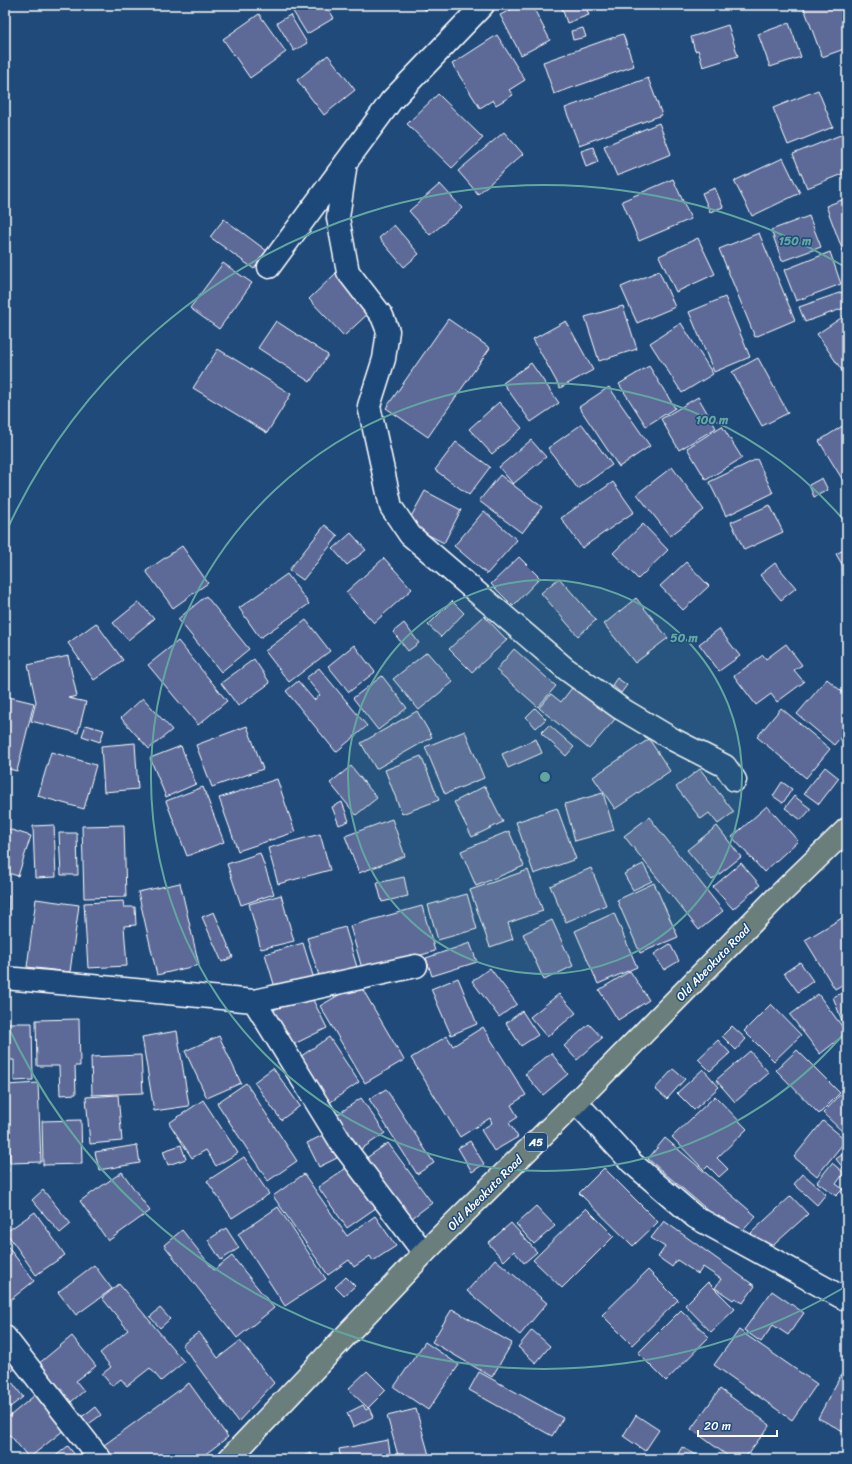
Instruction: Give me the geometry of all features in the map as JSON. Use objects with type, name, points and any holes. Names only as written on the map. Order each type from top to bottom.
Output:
[{"type":"highway","name":"Old Abeokuta Road","points":[[229,1459],[424,1253],[576,1102],[774,900],[847,829]]},
{"type":"street","points":[[269,267],[391,101],[483,5]]},
{"type":"street","points":[[346,162],[338,218],[348,272],[382,316],[388,331],[384,359],[369,406],[391,507],[410,535],[566,669],[620,708],[674,740],[725,766],[736,780]]},
{"type":"street","points":[[5,978],[254,1001],[416,966]]},
{"type":"street","points":[[254,1001],[342,1144],[424,1253]]},
{"type":"street","points":[[576,1102],[632,1163],[694,1217],[847,1300]]},
{"type":"street","points":[[5,1337],[100,1459]]},
{"type":"building","points":[[289,5],[326,5],[334,18],[307,34]]},
{"type":"building","points":[[423,5],[434,5],[425,10]]},
{"type":"building","points":[[520,5],[532,5],[550,40],[521,55],[500,15]]},
{"type":"building","points":[[561,5],[585,5],[589,15],[567,23]]},
{"type":"building","points":[[803,5],[841,5],[847,21],[847,48],[822,57]]},
{"type":"building","points":[[259,14],[286,52],[250,78],[223,39]]},
{"type":"building","points":[[290,15],[307,43],[294,51],[277,23]]},
{"type":"building","points":[[789,23],[801,57],[770,67],[758,34]]},
{"type":"building","points":[[728,25],[738,56],[703,67],[698,50],[695,51],[691,37]]},
{"type":"building","points":[[583,28],[586,37],[573,40],[571,31]]},
{"type":"building","points":[[623,34],[634,66],[554,94],[543,62]]},
{"type":"building","points":[[497,35],[525,80],[509,90],[513,95],[496,105],[493,100],[480,108],[452,64]]},
{"type":"building","points":[[328,55],[355,90],[324,115],[297,80]]},
{"type":"building","points":[[648,78],[662,115],[579,145],[565,108]]},
{"type":"building","points":[[818,90],[833,127],[788,145],[773,108]]},
{"type":"building","points":[[438,94],[483,138],[452,168],[407,124]]},
{"type":"building","points":[[659,123],[671,154],[617,176],[604,146]]},
{"type":"building","points":[[504,132],[523,154],[478,194],[458,171]]},
{"type":"building","points":[[843,134],[847,144],[847,172],[807,188],[793,154]]},
{"type":"building","points":[[593,147],[598,162],[586,167],[581,151]]},
{"type":"building","points":[[783,158],[800,193],[752,216],[734,181]]},
{"type":"building","points":[[673,179],[691,219],[639,241],[622,201]]},
{"type":"building","points":[[440,184],[462,208],[430,235],[409,211]]},
{"type":"building","points":[[715,188],[723,207],[710,212],[702,193]]},
{"type":"building","points":[[847,198],[847,262],[826,206]]},
{"type":"building","points":[[809,216],[821,247],[782,261],[771,230]]},
{"type":"building","points":[[224,219],[267,251],[254,269],[210,237]]},
{"type":"building","points":[[394,225],[419,254],[404,267],[379,238]]},
{"type":"building","points":[[759,233],[795,320],[755,337],[719,249]]},
{"type":"building","points":[[698,238],[715,274],[676,292],[659,256]]},
{"type":"building","points":[[830,252],[841,284],[796,301],[784,270]]},
{"type":"building","points":[[223,263],[252,283],[219,329],[190,308]]},
{"type":"building","points":[[659,271],[675,307],[637,323],[621,287]]},
{"type":"building","points":[[336,273],[371,311],[344,336],[309,299]]},
{"type":"building","points":[[842,292],[847,307],[805,322],[799,307]]},
{"type":"building","points":[[725,297],[750,357],[714,372],[689,312]]},
{"type":"building","points":[[623,306],[637,349],[599,361],[585,317]]},
{"type":"building","points":[[847,314],[847,374],[845,375],[817,334]]},
{"type":"building","points":[[448,319],[490,348],[428,437],[386,408]]},
{"type":"building","points":[[276,321],[328,355],[310,382],[258,348]]},
{"type":"building","points":[[566,321],[593,370],[560,388],[533,339]]},
{"type":"building","points":[[681,323],[713,374],[682,393],[650,343]]},
{"type":"building","points":[[218,349],[291,394],[267,433],[193,388]]},
{"type":"building","points":[[758,358],[788,413],[762,426],[732,372]]},
{"type":"building","points":[[531,363],[559,403],[531,422],[503,383]]},
{"type":"building","points":[[649,366],[675,408],[646,426],[619,384]]},
{"type":"building","points":[[609,387],[650,446],[619,467],[579,407]]},
{"type":"building","points":[[698,397],[716,428],[679,450],[661,419]]},
{"type":"building","points":[[499,402],[522,428],[492,454],[469,429]]},
{"type":"building","points":[[847,423],[847,487],[819,441]]},
{"type":"building","points":[[582,424],[612,465],[578,489],[548,448]]},
{"type":"building","points":[[722,426],[742,458],[706,480],[687,448]]},
{"type":"building","points":[[531,440],[546,457],[513,484],[499,467]]},
{"type":"building","points":[[456,442],[490,467],[469,495],[435,470]]},
{"type":"building","points":[[757,459],[773,493],[726,516],[709,482]]},
{"type":"building","points":[[672,467],[704,510],[670,536],[637,494]]},
{"type":"building","points":[[500,475],[542,507],[522,533],[479,501]]},
{"type":"building","points":[[822,478],[828,490],[814,497],[809,485]]},
{"type":"building","points":[[613,482],[634,512],[582,548],[561,518]]},
{"type":"building","points":[[425,491],[461,510],[444,543],[407,524]]},
{"type":"building","points":[[770,505],[783,532],[744,550],[731,522]]},
{"type":"building","points":[[484,511],[517,540],[487,574],[454,546]]},
{"type":"building","points":[[643,524],[668,550],[638,579],[613,553]]},
{"type":"building","points":[[325,525],[338,536],[303,580],[289,570]]},
{"type":"building","points":[[351,533],[366,550],[347,565],[333,549]]},
{"type":"building","points":[[182,546],[208,583],[173,608],[146,571]]},
{"type":"building","points":[[847,548],[847,563],[843,566],[836,554]]},
{"type":"building","points":[[519,557],[540,578],[513,606],[491,584]]},
{"type":"building","points":[[384,558],[412,589],[374,623],[346,592]]},
{"type":"building","points":[[686,562],[709,586],[683,610],[660,586]]},
{"type":"building","points":[[775,563],[796,588],[781,600],[760,575]]},
{"type":"building","points":[[287,574],[309,604],[260,638],[239,608]]},
{"type":"building","points":[[559,578],[596,620],[578,636],[541,593]]},
{"type":"building","points":[[206,596],[249,649],[221,672],[178,619]]},
{"type":"building","points":[[636,598],[668,638],[635,663],[604,624]]},
{"type":"building","points":[[452,601],[464,613],[441,637],[428,625]]},
{"type":"building","points":[[139,602],[154,619],[128,640],[113,623]]},
{"type":"building","points":[[484,616],[507,640],[472,672],[449,649]]},
{"type":"building","points":[[306,620],[330,651],[289,682],[265,651]]},
{"type":"building","points":[[96,623],[123,660],[94,680],[68,643]]},
{"type":"building","points":[[404,623],[419,643],[408,651],[393,632]]},
{"type":"building","points":[[719,629],[740,656],[719,671],[699,644]]},
{"type":"building","points":[[178,641],[227,701],[198,725],[148,665]]},
{"type":"building","points":[[786,644],[802,665],[794,670],[804,682],[777,702],[771,694],[756,705],[734,676],[763,655],[766,659]]},
{"type":"building","points":[[354,645],[375,672],[349,692],[328,666]]},
{"type":"building","points":[[514,649],[556,686],[538,707],[496,670]]},
{"type":"building","points":[[427,652],[453,682],[419,710],[393,679]]},
{"type":"building","points":[[68,656],[77,696],[68,698],[86,702],[78,733],[31,721],[36,702],[28,665]]},
{"type":"building","points":[[254,659],[270,683],[238,706],[221,683]]},
{"type":"building","points":[[319,668],[367,726],[336,752],[286,691],[298,681],[314,700],[320,695],[306,678]]},
{"type":"building","points":[[382,676],[407,708],[378,730],[353,698]]},
{"type":"building","points":[[617,678],[627,685],[621,693],[612,685]]},
{"type":"building","points":[[827,679],[847,696],[847,730],[834,745],[797,714]]},
{"type":"building","points":[[575,684],[616,718],[589,749],[539,708],[551,694],[561,702]]},
{"type":"building","points":[[5,696],[34,703],[17,771],[5,768]]},
{"type":"building","points":[[143,698],[172,730],[149,749],[121,718]]},
{"type":"building","points":[[535,708],[546,719],[536,728],[526,717]]},
{"type":"building","points":[[781,708],[830,749],[806,778],[757,737]]},
{"type":"building","points":[[417,711],[432,737],[376,769],[361,743]]},
{"type":"building","points":[[86,725],[104,730],[100,742],[82,736]]},
{"type":"building","points":[[549,725],[574,747],[566,756],[541,733]]},
{"type":"building","points":[[247,726],[263,769],[212,787],[196,745]]},
{"type":"building","points":[[465,731],[484,778],[445,794],[425,747]]},
{"type":"building","points":[[847,734],[847,746],[841,741]]},
{"type":"building","points":[[536,739],[542,753],[508,768],[502,754]]},
{"type":"building","points":[[649,739],[670,771],[615,809],[593,777]]},
{"type":"building","points":[[135,743],[138,789],[104,792],[101,746]]},
{"type":"building","points":[[181,746],[196,784],[166,797],[150,758]]},
{"type":"building","points":[[847,749],[847,757],[843,753]]},
{"type":"building","points":[[51,752],[96,765],[84,809],[38,796]]},
{"type":"building","points":[[421,756],[439,800],[402,814],[385,770]]},
{"type":"building","points":[[351,766],[377,798],[356,815],[330,783]]},
{"type":"building","points":[[825,767],[839,778],[819,804],[804,793]]},
{"type":"building","points":[[700,769],[734,812],[718,824],[709,813],[701,819],[676,787]]},
{"type":"building","points":[[277,779],[295,832],[238,851],[219,798]]},
{"type":"building","points":[[782,782],[792,789],[783,803],[773,796]]},
{"type":"building","points":[[485,786],[503,822],[472,837],[454,802]]},
{"type":"building","points":[[203,787],[224,842],[187,856],[166,801]]},
{"type":"building","points":[[603,793],[614,830],[575,841],[565,804]]},
{"type":"building","points":[[794,796],[811,809],[801,820],[785,808]]},
{"type":"building","points":[[342,802],[349,821],[339,825],[332,807]]},
{"type":"building","points":[[767,806],[798,841],[764,872],[732,837]]},
{"type":"building","points":[[557,808],[576,859],[534,874],[516,822]]},
{"type":"building","points":[[649,817],[723,911],[699,930],[624,836]]},
{"type":"building","points":[[392,819],[405,856],[359,873],[345,836]]},
{"type":"building","points":[[54,825],[56,877],[35,878],[33,826]]},
{"type":"building","points":[[124,825],[126,897],[84,898],[82,826]]},
{"type":"building","points":[[717,826],[741,857],[712,880],[687,850]]},
{"type":"building","points":[[5,828],[31,836],[18,876],[5,872]]},
{"type":"building","points":[[509,831],[524,866],[476,886],[461,851]]},
{"type":"building","points":[[59,833],[77,833],[78,875],[61,875]]},
{"type":"building","points":[[320,834],[330,870],[278,884],[268,848]]},
{"type":"building","points":[[260,853],[274,894],[241,905],[227,864]]},
{"type":"building","points":[[741,863],[760,885],[733,909],[713,887]]},
{"type":"building","points":[[643,864],[652,881],[633,890],[624,874]]},
{"type":"building","points":[[591,868],[606,905],[566,922],[550,886]]},
{"type":"building","points":[[528,870],[543,911],[508,923],[513,939],[490,947],[470,890]]},
{"type":"building","points":[[404,877],[408,896],[382,902],[377,883]]},
{"type":"building","points":[[180,883],[199,965],[157,975],[138,892]]},
{"type":"building","points":[[654,883],[678,937],[640,953],[617,900]]},
{"type":"building","points":[[467,894],[477,929],[438,940],[428,905]]},
{"type":"building","points":[[281,895],[294,941],[261,949],[249,904]]},
{"type":"building","points":[[5,896],[9,896],[6,963],[5,963]]},
{"type":"building","points":[[36,899],[79,905],[70,972],[27,967]]},
{"type":"building","points":[[123,901],[124,907],[135,907],[136,925],[124,926],[127,966],[88,968],[84,903]]},
{"type":"building","points":[[422,906],[435,951],[363,972],[350,926]]},
{"type":"building","points":[[214,912],[233,957],[222,962],[202,917]]},
{"type":"building","points":[[614,913],[637,967],[598,984],[575,931]]},
{"type":"building","points":[[847,915],[847,982],[835,989],[805,940]]},
{"type":"building","points":[[552,920],[573,966],[544,980],[523,934]]},
{"type":"building","points":[[345,927],[357,967],[320,979],[307,938]]},
{"type":"building","points":[[303,943],[314,979],[276,991],[265,954]]},
{"type":"building","points":[[470,943],[477,962],[432,976],[426,958]]},
{"type":"building","points":[[670,944],[679,961],[664,970],[654,954]]},
{"type":"building","points":[[800,962],[813,981],[798,992],[784,973]]},
{"type":"building","points":[[490,968],[517,1004],[499,1017],[472,981]]},
{"type":"building","points":[[630,971],[649,1000],[618,1020],[599,990]]},
{"type":"building","points":[[458,978],[477,1024],[451,1035],[431,989]]},
{"type":"building","points":[[359,983],[404,1060],[365,1083],[320,1006]]},
{"type":"building","points":[[847,991],[847,1019],[842,1021],[833,997]]},
{"type":"building","points":[[309,992],[327,1028],[288,1047],[270,1012]]},
{"type":"building","points":[[559,994],[576,1013],[547,1037],[530,1017]]},
{"type":"building","points":[[818,994],[847,1033],[820,1054],[790,1015]]},
{"type":"building","points":[[771,1004],[801,1035],[774,1061],[744,1031]]},
{"type":"building","points":[[522,1011],[538,1035],[521,1046],[506,1023]]},
{"type":"building","points":[[79,1019],[80,1066],[75,1066],[76,1094],[60,1095],[59,1066],[37,1066],[36,1020]]},
{"type":"building","points":[[5,1023],[32,1023],[33,1080],[14,1081],[14,1060],[5,1060]]},
{"type":"building","points":[[589,1024],[602,1038],[577,1060],[564,1046]]},
{"type":"building","points":[[732,1026],[746,1039],[736,1050],[722,1036]]},
{"type":"building","points":[[483,1027],[526,1095],[511,1105],[518,1117],[509,1123],[518,1137],[494,1151],[481,1130],[492,1123],[490,1118],[460,1137],[411,1058],[447,1036],[453,1046]]},
{"type":"building","points":[[177,1031],[189,1106],[154,1111],[142,1037]]},
{"type":"building","points":[[219,1036],[241,1083],[207,1098],[185,1051]]},
{"type":"building","points":[[329,1037],[359,1082],[325,1106],[294,1061]]},
{"type":"building","points":[[718,1040],[730,1053],[710,1071],[698,1059]]},
{"type":"building","points":[[797,1050],[840,1093],[819,1114],[776,1070]]},
{"type":"building","points":[[750,1051],[769,1073],[735,1102],[716,1080]]},
{"type":"building","points":[[551,1053],[568,1074],[543,1095],[525,1074]]},
{"type":"building","points":[[141,1055],[143,1093],[92,1095],[91,1057]]},
{"type":"building","points":[[273,1068],[300,1106],[281,1120],[254,1082]]},
{"type":"building","points":[[673,1069],[685,1079],[667,1099],[655,1089]]},
{"type":"building","points":[[703,1069],[719,1087],[694,1110],[677,1093]]},
{"type":"building","points":[[38,1083],[41,1162],[10,1163],[7,1085]]},
{"type":"building","points":[[246,1083],[297,1161],[268,1181],[217,1103]]},
{"type":"building","points":[[386,1089],[434,1163],[417,1174],[369,1099]]},
{"type":"building","points":[[841,1094],[847,1099],[847,1136],[823,1113]]},
{"type":"building","points":[[118,1095],[122,1141],[90,1144],[86,1097]]},
{"type":"building","points":[[715,1096],[747,1129],[717,1158],[728,1169],[719,1177],[708,1166],[704,1170],[672,1137]]},
{"type":"building","points":[[361,1098],[385,1133],[354,1154],[330,1120]]},
{"type":"building","points":[[203,1100],[238,1153],[216,1166],[206,1150],[192,1158],[169,1123]]},
{"type":"building","points":[[81,1120],[82,1164],[43,1165],[42,1121]]},
{"type":"building","points":[[823,1121],[846,1140],[817,1176],[794,1157]]},
{"type":"building","points":[[325,1134],[337,1158],[319,1167],[307,1143]]},
{"type":"building","points":[[665,1138],[756,1216],[738,1236],[648,1159]]},
{"type":"building","points":[[470,1141],[484,1164],[472,1172],[458,1148]]},
{"type":"building","points":[[388,1143],[432,1203],[404,1224],[359,1163]]},
{"type":"building","points":[[137,1145],[140,1163],[99,1170],[95,1152]]},
{"type":"building","points":[[181,1145],[186,1159],[168,1165],[163,1151]]},
{"type":"building","points":[[847,1151],[847,1173],[836,1159]]},
{"type":"building","points":[[244,1157],[269,1194],[232,1218],[207,1181]]},
{"type":"building","points":[[5,1160],[9,1171],[5,1172]]},
{"type":"building","points":[[832,1163],[844,1173],[836,1184],[843,1189],[836,1196],[817,1182]]},
{"type":"building","points":[[352,1164],[380,1205],[347,1228],[318,1187]]},
{"type":"building","points":[[604,1168],[658,1222],[633,1246],[579,1193]]},
{"type":"building","points":[[122,1172],[150,1211],[108,1241],[80,1201]]},
{"type":"building","points":[[304,1174],[347,1236],[375,1216],[396,1246],[373,1261],[370,1256],[354,1267],[349,1260],[328,1275],[273,1196]]},
{"type":"building","points":[[803,1174],[826,1194],[817,1205],[794,1184]]},
{"type":"building","points":[[43,1190],[71,1224],[60,1233],[32,1200]]},
{"type":"building","points":[[791,1196],[808,1214],[767,1251],[751,1233]]},
{"type":"building","points":[[536,1206],[555,1226],[534,1244],[516,1224]]},
{"type":"building","points":[[278,1207],[326,1279],[285,1306],[238,1234]]},
{"type":"building","points":[[586,1208],[614,1236],[562,1288],[533,1260]]},
{"type":"building","points":[[35,1212],[65,1255],[36,1275],[6,1232]]},
{"type":"building","points":[[664,1221],[755,1286],[743,1303],[735,1298],[733,1300],[715,1288],[721,1279],[703,1267],[698,1274],[677,1260],[672,1267],[658,1257],[665,1247],[651,1238]]},
{"type":"building","points":[[511,1223],[537,1252],[524,1263],[514,1251],[504,1261],[488,1243]]},
{"type":"building","points":[[226,1228],[239,1248],[221,1260],[208,1240]]},
{"type":"building","points":[[182,1230],[214,1270],[232,1256],[274,1308],[237,1338],[164,1245]]},
{"type":"building","points":[[5,1243],[34,1281],[5,1304]]},
{"type":"building","points":[[495,1259],[547,1303],[520,1335],[467,1291]]},
{"type":"building","points":[[94,1265],[112,1289],[76,1315],[58,1292]]},
{"type":"building","points":[[648,1270],[678,1300],[632,1345],[602,1315]]},
{"type":"building","points":[[346,1277],[355,1286],[344,1296],[335,1287]]},
{"type":"building","points":[[708,1282],[735,1309],[711,1332],[685,1305]]},
{"type":"building","points":[[119,1284],[184,1362],[161,1381],[150,1368],[127,1386],[121,1379],[112,1386],[102,1374],[111,1367],[100,1353],[128,1330],[102,1298]]},
{"type":"building","points":[[772,1291],[804,1313],[788,1335],[773,1325],[761,1342],[744,1330]]},
{"type":"building","points":[[160,1308],[170,1319],[160,1328],[150,1317]]},
{"type":"building","points":[[452,1309],[512,1343],[492,1377],[432,1342]]},
{"type":"building","points":[[681,1310],[709,1337],[666,1381],[638,1353]]},
{"type":"building","points":[[532,1330],[550,1346],[536,1363],[518,1347]]},
{"type":"building","points":[[739,1330],[817,1384],[792,1420],[714,1365]]},
{"type":"building","points":[[199,1332],[218,1358],[240,1341],[274,1383],[238,1422],[182,1345]]},
{"type":"building","points":[[72,1336],[96,1366],[76,1381],[84,1391],[71,1402],[63,1392],[60,1394],[37,1365]]},
{"type":"building","points":[[425,1342],[459,1365],[428,1410],[394,1387]]},
{"type":"building","points":[[10,1354],[19,1366],[6,1375],[5,1358]]},
{"type":"building","points":[[847,1364],[847,1433],[818,1418]]},
{"type":"building","points":[[367,1371],[386,1390],[368,1408],[348,1389]]},
{"type":"building","points":[[479,1372],[563,1418],[552,1436],[469,1390]]},
{"type":"building","points":[[9,1378],[23,1397],[5,1411],[5,1381]]},
{"type":"building","points":[[189,1383],[228,1437],[199,1459],[108,1459],[100,1448]]},
{"type":"building","points":[[720,1389],[770,1425],[744,1459],[732,1459],[691,1429]]},
{"type":"building","points":[[35,1395],[64,1430],[29,1458],[10,1435],[5,1438],[5,1420]]},
{"type":"building","points":[[363,1405],[366,1410],[369,1408],[373,1417],[353,1427],[347,1413]]},
{"type":"building","points":[[95,1407],[101,1415],[86,1426],[80,1418]]},
{"type":"building","points":[[416,1409],[429,1455],[413,1459],[399,1459],[387,1416]]},
{"type":"building","points":[[636,1415],[659,1430],[645,1451],[623,1436]]},
{"type":"building","points":[[388,1440],[391,1459],[341,1459],[339,1449]]},
{"type":"building","points":[[68,1446],[78,1459],[52,1459]]},
{"type":"building","points":[[682,1447],[703,1459],[675,1459]]},
{"type":"building","points":[[311,1453],[314,1459],[297,1459]]}]
